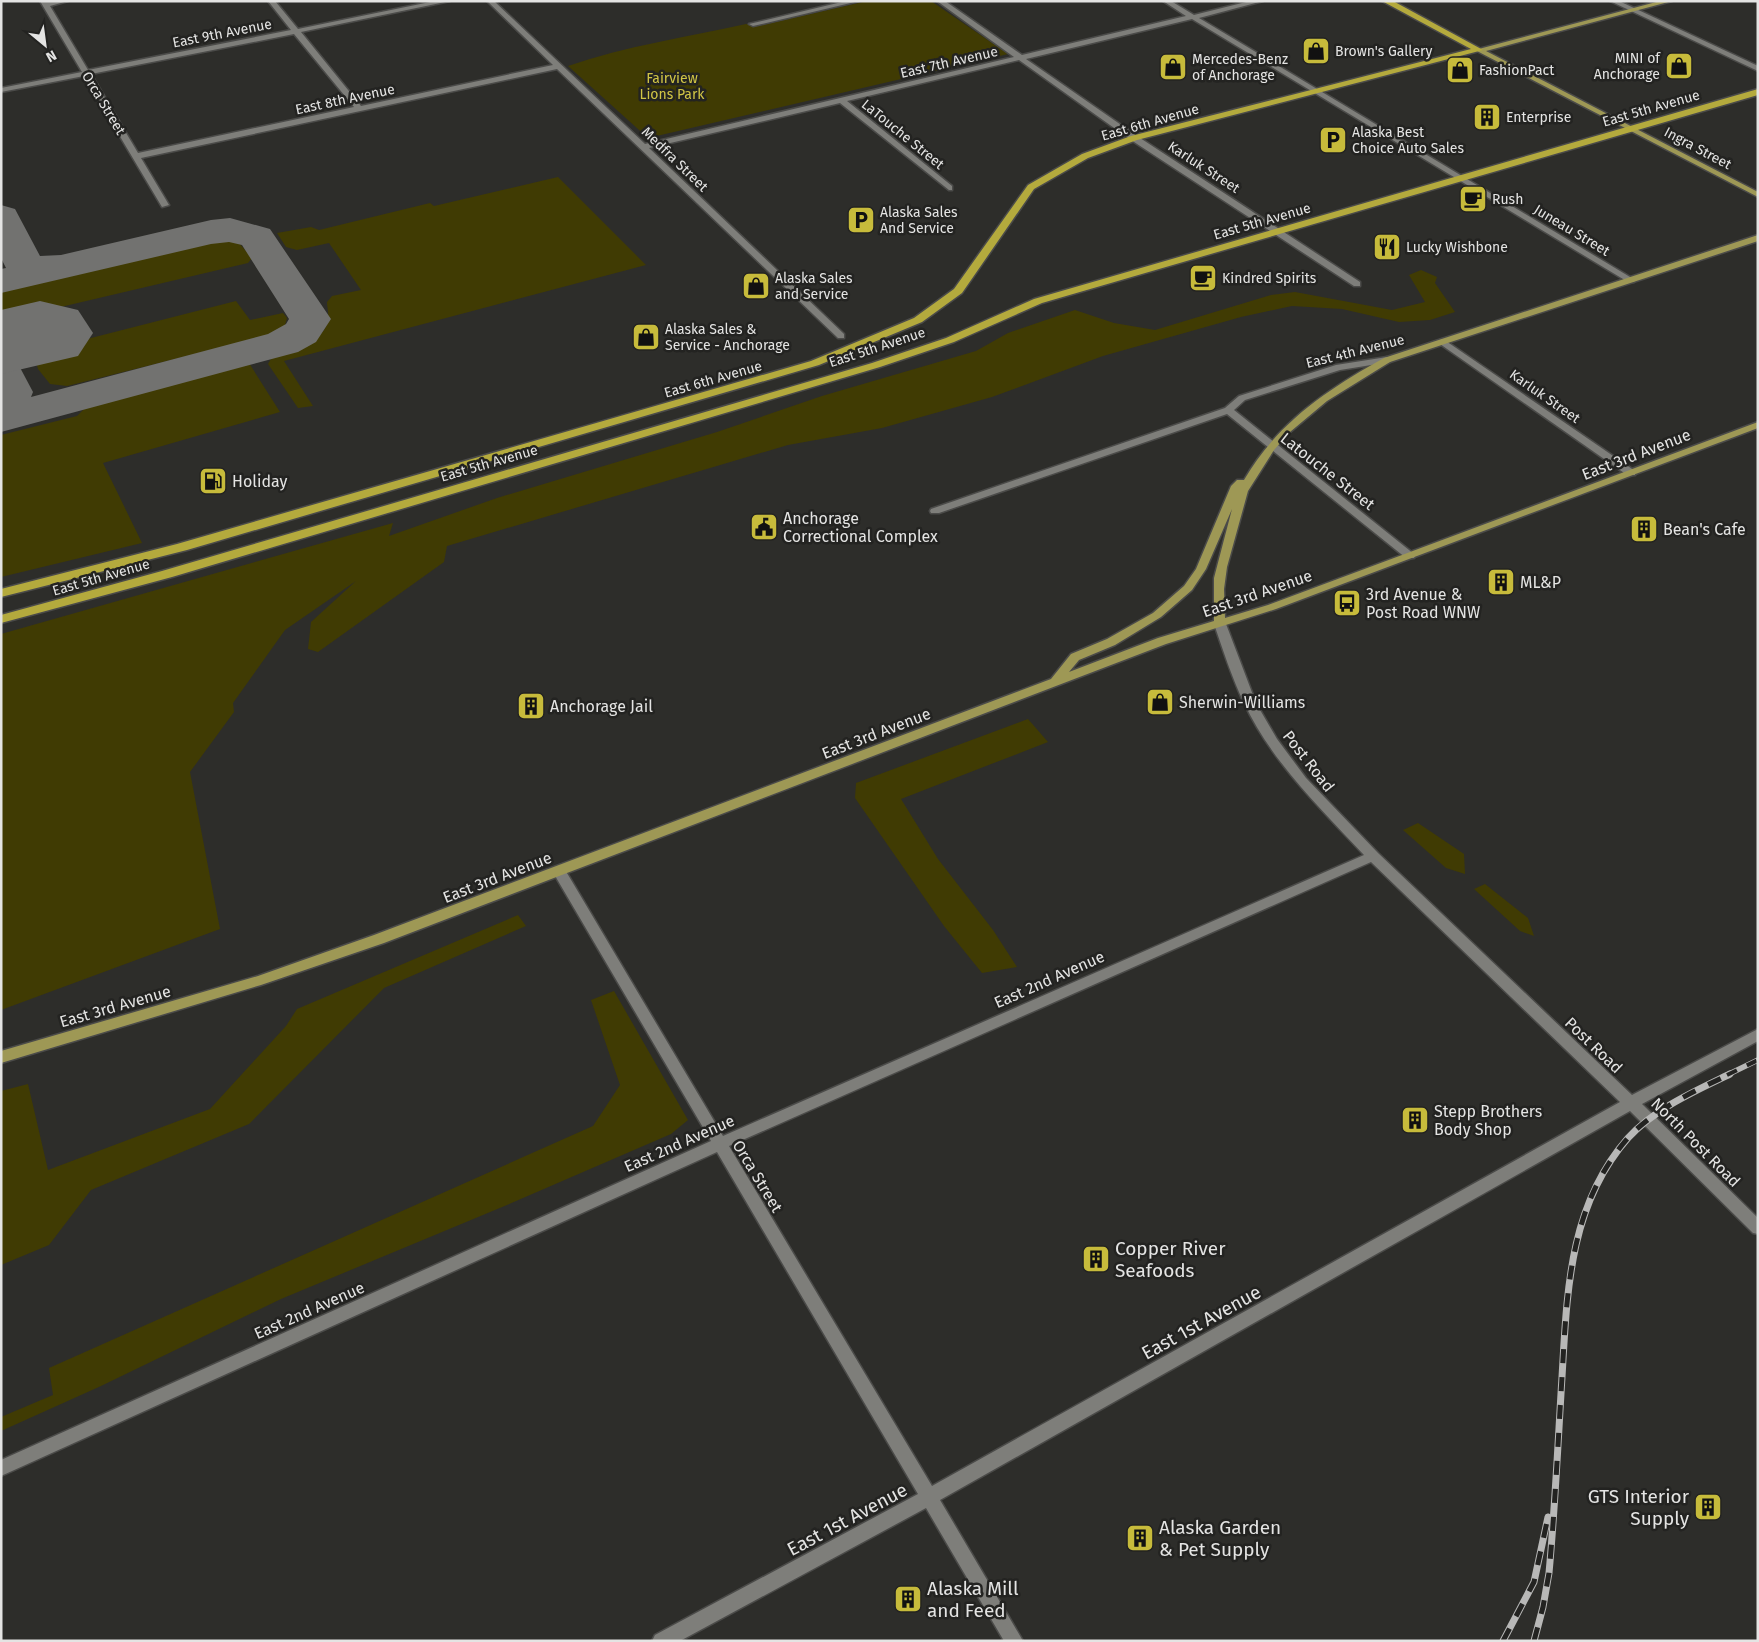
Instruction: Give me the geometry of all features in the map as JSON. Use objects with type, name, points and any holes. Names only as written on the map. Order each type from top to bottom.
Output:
[{"type":"highway","name":"Ingra Street","points":[[1386,1],[1480,50]]},
{"type":"highway","name":"East 6th Avenue","points":[[594,428],[814,363],[918,320],[958,291],[1031,187],[1085,156],[1134,138],[1480,50]]},
{"type":"highway","name":"East 5th Avenue","points":[[1,619],[158,576],[876,365],[950,340],[1038,301],[1758,92]]},
{"type":"highway","name":"East 5th Avenue","points":[[1,593],[182,547],[594,428]]},
{"type":"main road","name":"East 6th Avenue","points":[[1480,50],[1669,1]]},
{"type":"main road","name":"Ingra Street","points":[[1480,50],[1758,195]]},
{"type":"main road","name":"East 4th Avenue","points":[[1387,360],[1758,238]]},
{"type":"main road","name":"Post Road","points":[[1220,624],[1218,573],[1242,492],[1272,446],[1296,421],[1334,390],[1387,360]]},
{"type":"main road","name":"East 3rd Avenue","points":[[1,1057],[261,980],[379,939],[1162,641],[1272,607],[1758,425]]},
{"type":"main road","points":[[1054,682],[1075,657],[1111,642],[1157,615],[1188,588],[1201,569],[1235,488],[1272,446]]},
{"type":"street","points":[[44,3],[65,1]]},
{"type":"street","points":[[271,1],[360,109]]},
{"type":"street","name":"East 9th Avenue","points":[[1,90],[447,1]]},
{"type":"street","name":"Medfra Street","points":[[490,1],[841,336]]},
{"type":"street","points":[[753,24],[856,1]]},
{"type":"street","name":"Karluk Street","points":[[940,1],[1134,138],[1357,284]]},
{"type":"street","name":"Juneau Street","points":[[1166,1],[1631,280]]},
{"type":"street","name":"East 7th Avenue","points":[[643,147],[1260,1]]},
{"type":"street","points":[[1614,1],[1758,69]]},
{"type":"street","name":"Orca Street","points":[[44,3],[165,205]]},
{"type":"street","name":"East 8th Avenue","points":[[137,156],[558,66]]},
{"type":"street","name":"LaTouche Street","points":[[840,100],[949,188]]},
{"type":"street","name":"Karluk Street","points":[[1443,342],[1631,473]]},
{"type":"street","name":"East 4th Avenue","points":[[935,511],[1228,410],[1242,398],[1339,367],[1387,360]]},
{"type":"street","name":"Latouche Street","points":[[1228,410],[1410,556]]},
{"type":"street","name":"Post Road","points":[[1220,624],[1250,703],[1273,742],[1308,788],[1373,856],[1631,1103]]},
{"type":"street","name":"East 2nd Avenue","points":[[1,1468],[719,1144],[1373,856]]},
{"type":"street","name":"Orca Street","points":[[559,871],[1014,1641]]},
{"type":"street","name":"East 1st Avenue","points":[[661,1641],[928,1498],[1631,1103],[1758,1034]]},
{"type":"street","name":"North Post Road","points":[[1631,1103],[1758,1228]]},
{"type":"green space","name":"Fairview Lions Park","points":[[867,1],[931,1],[1008,54],[648,138],[568,66],[657,42],[746,24],[759,26]]},
{"type":"green space","points":[[558,177],[646,265],[284,361],[313,406],[298,408],[268,364],[272,357],[307,342],[321,333],[326,327],[328,318],[327,302],[332,296],[361,290],[329,243],[297,250],[286,247],[277,233],[311,227],[319,230],[430,203],[434,206]]},
{"type":"green space","points":[[229,240],[239,243],[252,258],[248,263],[1,321],[1,290],[205,241]]},
{"type":"green space","points":[[1421,270],[1437,277],[1435,283],[1455,312],[1430,320],[1399,322],[1342,309],[1292,306],[1241,317],[1103,356],[992,397],[882,428],[788,445],[447,546],[444,562],[318,652],[308,649],[311,622],[356,581],[285,630],[233,703],[234,712],[190,772],[220,929],[1,1010],[1,634],[393,523],[389,536],[497,498],[717,432],[822,396],[976,351],[1008,333],[1075,310],[1114,323],[1155,330],[1271,295],[1295,292],[1392,310],[1425,302],[1409,275]]},
{"type":"green space","points":[[236,301],[250,320],[283,313],[287,318],[284,329],[271,335],[67,386],[50,384],[38,369],[35,358],[44,350]]},
{"type":"green space","points":[[249,363],[280,412],[103,463],[142,543],[1,577],[1,435],[77,416],[86,407],[102,401]]},
{"type":"green space","points":[[1028,719],[1048,742],[901,799],[938,859],[993,930],[1017,967],[982,973],[944,926],[855,798],[856,783]]},
{"type":"green space","points":[[1418,823],[1464,854],[1465,874],[1446,868],[1403,830]]},
{"type":"green space","points":[[1485,884],[1528,918],[1534,936],[1520,931],[1474,889]]},
{"type":"green space","points":[[518,915],[526,926],[384,988],[249,1124],[91,1190],[49,1245],[1,1265],[1,1091],[28,1084],[48,1170],[210,1109],[286,1026],[297,1009]]},
{"type":"green space","points":[[614,991],[688,1120],[671,1134],[281,1299],[101,1386],[1,1431],[1,1417],[53,1395],[49,1368],[593,1126],[620,1085],[591,1000]]},
{"type":"taxiway","points":[[1,217],[24,264],[39,268],[61,267]]},
{"type":"taxiway","points":[[1,419],[283,343],[301,333],[310,319],[256,237],[230,230],[211,232],[61,267]]},
{"type":"taxiway","points":[[1,281],[61,267]]},
{"type":"taxiway","points":[[1,369],[11,392],[6,404],[1,408]]},
{"type":"runway","points":[[1,342],[40,333]]},
{"type":"railway","points":[[1727,1075],[1758,1060]]},
{"type":"railway","points":[[1534,1641],[1549,1573],[1566,1313],[1575,1251],[1583,1221],[1594,1192],[1608,1164],[1628,1138],[1662,1109],[1730,1074]]},
{"type":"railway","points":[[1503,1641],[1534,1582],[1548,1517]]},
{"type":"place","name":"Brown's Gallery","points":[[1316,51]]},
{"type":"place","name":"MINI of Anchorage","points":[[1679,66]]},
{"type":"place","name":"Mercedes-Benz of Anchorage","points":[[1173,67]]},
{"type":"place","name":"FashionPact","points":[[1460,70]]},
{"type":"place","name":"Enterprise","points":[[1487,117]]},
{"type":"place","name":"Alaska Best Choice Auto Sales","points":[[1333,140]]},
{"type":"place","name":"Rush","points":[[1473,199]]},
{"type":"place","name":"Alaska Sales And Service","points":[[861,220]]},
{"type":"place","name":"Lucky Wishbone","points":[[1387,247]]},
{"type":"place","name":"Kindred Spirits","points":[[1203,278]]},
{"type":"place","name":"Alaska Sales and Service","points":[[756,286]]},
{"type":"place","name":"Alaska Sales & Service - Anchorage","points":[[646,337]]},
{"type":"place","name":"Holiday","points":[[213,481]]},
{"type":"place","name":"Anchorage Correctional Complex","points":[[764,527]]},
{"type":"place","name":"Bean's Cafe","points":[[1644,529]]},
{"type":"place","name":"ML&P","points":[[1501,582]]},
{"type":"place","name":"3rd Avenue & Post Road WNW","points":[[1347,603]]},
{"type":"place","name":"Sherwin-Williams","points":[[1160,702]]},
{"type":"place","name":"Anchorage Jail","points":[[531,706]]},
{"type":"place","name":"Stepp Brothers Body Shop","points":[[1415,1120]]},
{"type":"place","name":"Copper River Seafoods","points":[[1096,1259]]},
{"type":"place","name":"GTS Interior Supply","points":[[1708,1507]]},
{"type":"place","name":"Alaska Garden & Pet Supply","points":[[1140,1538]]},
{"type":"place","name":"Alaska Mill and Feed","points":[[908,1599]]}]
